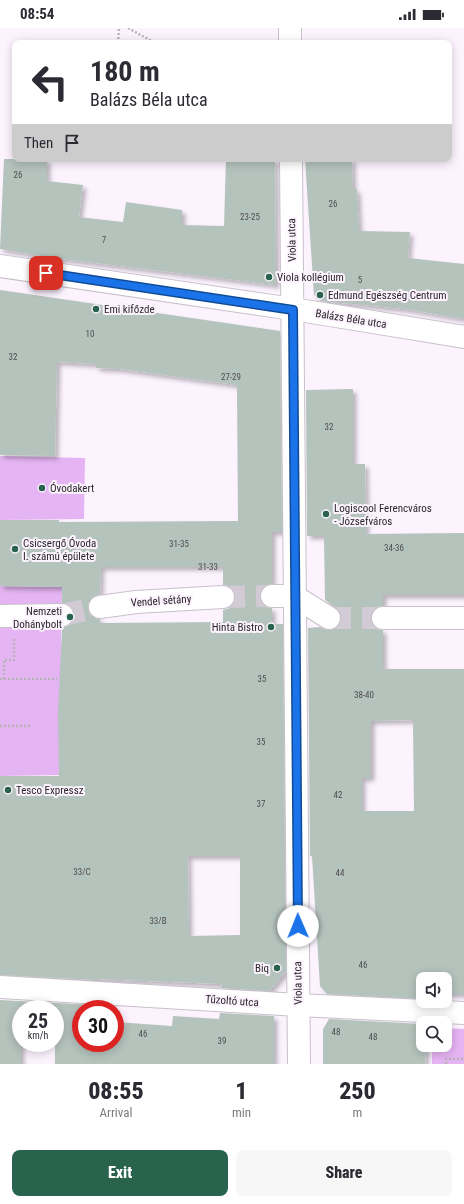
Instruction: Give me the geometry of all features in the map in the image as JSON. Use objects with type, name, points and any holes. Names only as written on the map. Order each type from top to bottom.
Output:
[{"type":"street","points":[[290,28],[290,40]]},
{"type":"street","name":"Viola utca","points":[[291,162],[299,1064]]},
{"type":"street","name":"Balázs Béla utca","points":[[0,266],[464,337]]},
{"type":"street","points":[[272,596],[294,596],[329,618]]},
{"type":"street","name":"Vendel sétány","points":[[100,607],[136,602],[223,597]]},
{"type":"street","points":[[7,616],[62,615]]},
{"type":"street","points":[[383,618],[464,618]]},
{"type":"street","name":"Tűzoltó utca","points":[[0,987],[298,1005],[464,1013]]},
{"type":"path","points":[[118,40],[119,28]]},
{"type":"path","points":[[128,28],[150,40]]},
{"type":"path","points":[[4,679],[4,660],[14,660],[7,616]]},
{"type":"path","points":[[0,679],[57,679]]},
{"type":"path","points":[[0,726],[32,726]]},
{"type":"path","points":[[446,1064],[446,1059],[464,1059]]},
{"type":"shaded area","name":"Óvodakert","points":[[0,456],[85,458],[84,519],[0,520]]},
{"type":"shaded area","points":[[0,586],[62,587],[59,775],[0,776]]},
{"type":"shaded area","points":[[452,1028],[464,1029],[464,1064],[432,1064],[432,1052],[452,1052]]},
{"type":"building","points":[[4,159],[12,159],[12,162],[47,162],[47,181],[83,185],[79,217],[123,222],[126,202],[182,210],[182,225],[224,226],[226,162],[275,162],[276,285],[54,258],[0,249]]},
{"type":"building","points":[[305,162],[352,162],[353,189],[357,189],[359,231],[410,232],[408,258],[464,264],[464,319],[405,309],[321,301],[314,295]]},
{"type":"building","points":[[0,290],[280,331],[282,532],[272,532],[272,584],[266,585],[261,589],[260,596],[261,602],[265,607],[272,608],[272,624],[283,624],[286,971],[269,991],[221,988],[222,984],[0,975],[0,776],[59,776],[58,712],[62,628],[69,625],[73,621],[74,615],[72,608],[68,604],[62,603],[62,587],[0,586],[0,520],[59,520],[59,522],[238,521],[237,385],[120,369],[96,368],[96,364],[57,362],[55,456],[0,455]],"holes":[[[101,567],[223,567],[223,585],[229,586],[234,590],[234,602],[230,608],[223,610],[223,622],[100,623],[100,619],[90,615],[88,608],[92,597],[100,594]],[[188,856],[240,856],[240,935],[189,936]]]},
{"type":"building","points":[[353,389],[353,464],[365,464],[366,534],[464,533],[464,595],[383,595],[383,606],[376,607],[372,612],[371,618],[372,625],[377,629],[383,630],[383,669],[464,669],[464,994],[452,994],[452,972],[416,972],[416,999],[327,994],[320,986],[312,856],[310,856],[308,628],[320,627],[328,630],[334,629],[340,624],[341,618],[340,612],[325,600],[324,536],[307,536],[306,390]],"holes":[[[413,720],[414,811],[362,811],[362,778],[371,778],[371,721]]]},
{"type":"building","points":[[0,1000],[12,1001],[12,1052],[21,1052],[21,1064],[0,1064]]},
{"type":"building","points":[[64,1003],[72,1004],[72,1052],[124,1052],[124,1023],[172,1026],[173,1016],[219,1019],[220,1013],[274,1016],[274,1064],[55,1064],[55,1052],[64,1052]]},
{"type":"building","points":[[329,1019],[416,1024],[416,1052],[426,1052],[425,1064],[323,1064],[323,1029]]},
{"type":"tunnel","points":[[223,597],[272,596]]},
{"type":"tunnel","points":[[62,615],[100,607]]},
{"type":"tunnel","points":[[329,618],[383,618]]},
{"type":"place","name":"Viola kollégium","points":[[269,277]]},
{"type":"place","name":"Edmund Egészség Centrum","points":[[320,295]]},
{"type":"place","name":"Emi kifőzde","points":[[96,309]]},
{"type":"place","name":"Óvodakert","points":[[42,488]]},
{"type":"place","name":"Logiscool Ferencváros - Józsefváros","points":[[326,514]]},
{"type":"place","name":"Csicsergő Óvoda I. számú épülete","points":[[15,549]]},
{"type":"place","name":"Nemzeti Dohánybolt","points":[[70,617]]},
{"type":"place","name":"Hinta Bistro","points":[[271,627]]},
{"type":"place","name":"Tesco Expressz","points":[[8,790]]},
{"type":"place","name":"Biq","points":[[277,968]]},
{"type":"route","points":[[46,273],[293,310],[294,611],[298,926]]}]
